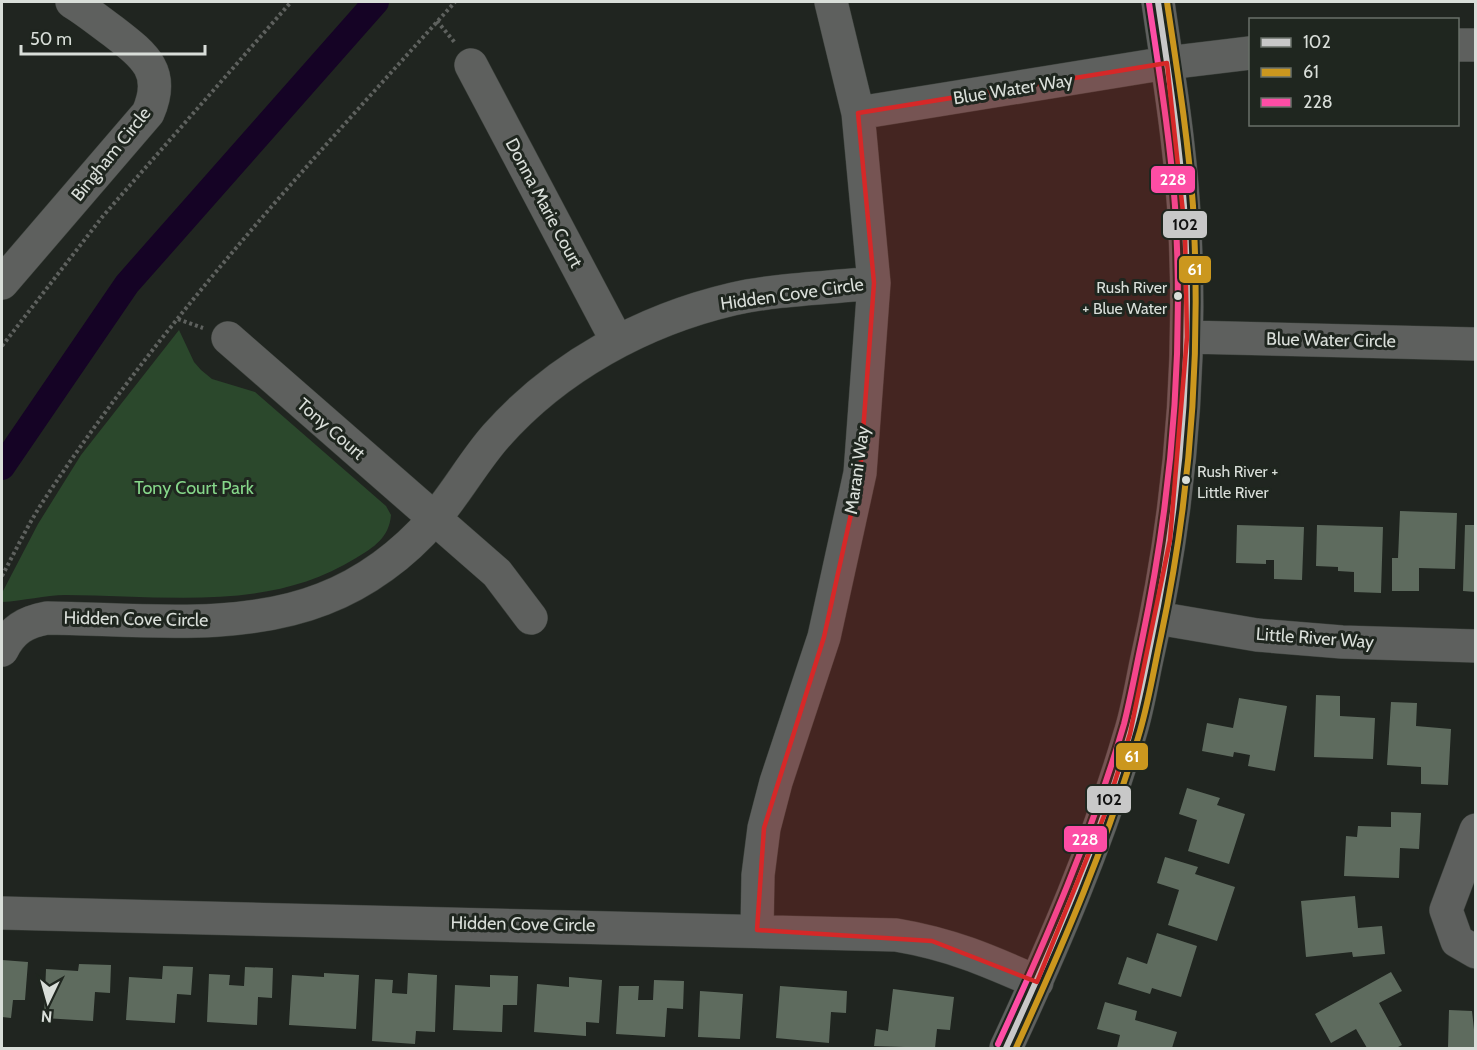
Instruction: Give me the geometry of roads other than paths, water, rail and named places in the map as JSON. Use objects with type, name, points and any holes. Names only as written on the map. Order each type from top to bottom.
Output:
[{"type":"street","name":"Bingham Circle","points":[[2,283],[148,113],[153,100],[156,87],[153,71],[141,53],[72,2]]},
{"type":"street","name":"Marani Way","points":[[758,930],[758,875],[764,828],[776,783],[824,637],[860,473],[874,283],[858,113],[831,2]]},
{"type":"street","points":[[1006,1048],[1064,921],[1104,816],[1130,734],[1156,618],[1180,457],[1187,337],[1185,231],[1177,127],[1158,2]]},
{"type":"street","points":[[1459,45],[1476,45]]},
{"type":"street","points":[[1167,63],[1249,54]]},
{"type":"street","name":"Blue Water Way","points":[[858,113],[1167,63]]},
{"type":"street","name":"Donna Marie Court","points":[[471,65],[617,341]]},
{"type":"street","name":"Hidden Cove Circle","points":[[2,650],[18,628],[27,622],[47,618],[229,620],[290,610],[324,599],[365,578],[402,552],[434,520],[495,436],[545,388],[617,341],[666,319],[734,299],[874,283]]},
{"type":"street","name":"Blue Water Circle","points":[[1187,337],[1476,344]]},
{"type":"street","name":"Tony Court","points":[[228,338],[434,520]]},
{"type":"street","points":[[434,520],[497,573],[531,618]]},
{"type":"street","name":"Little River Way","points":[[1156,618],[1257,635],[1342,642],[1476,646]]},
{"type":"street","points":[[1476,830],[1446,910],[1457,941],[1476,952]]},
{"type":"street","name":"Hidden Cove Circle","points":[[2,913],[896,935],[932,941],[973,953],[1037,982]]},
{"type":"waterway","points":[[2,467],[127,284],[376,2]]},
{"type":"place","name":"Rush River + Blue Water","points":[[1178,296]]},
{"type":"place","name":"Rush River + Little River","points":[[1186,480]]},
{"type":"park label","name":"Tony Court Park","points":[[194,488]]}]
